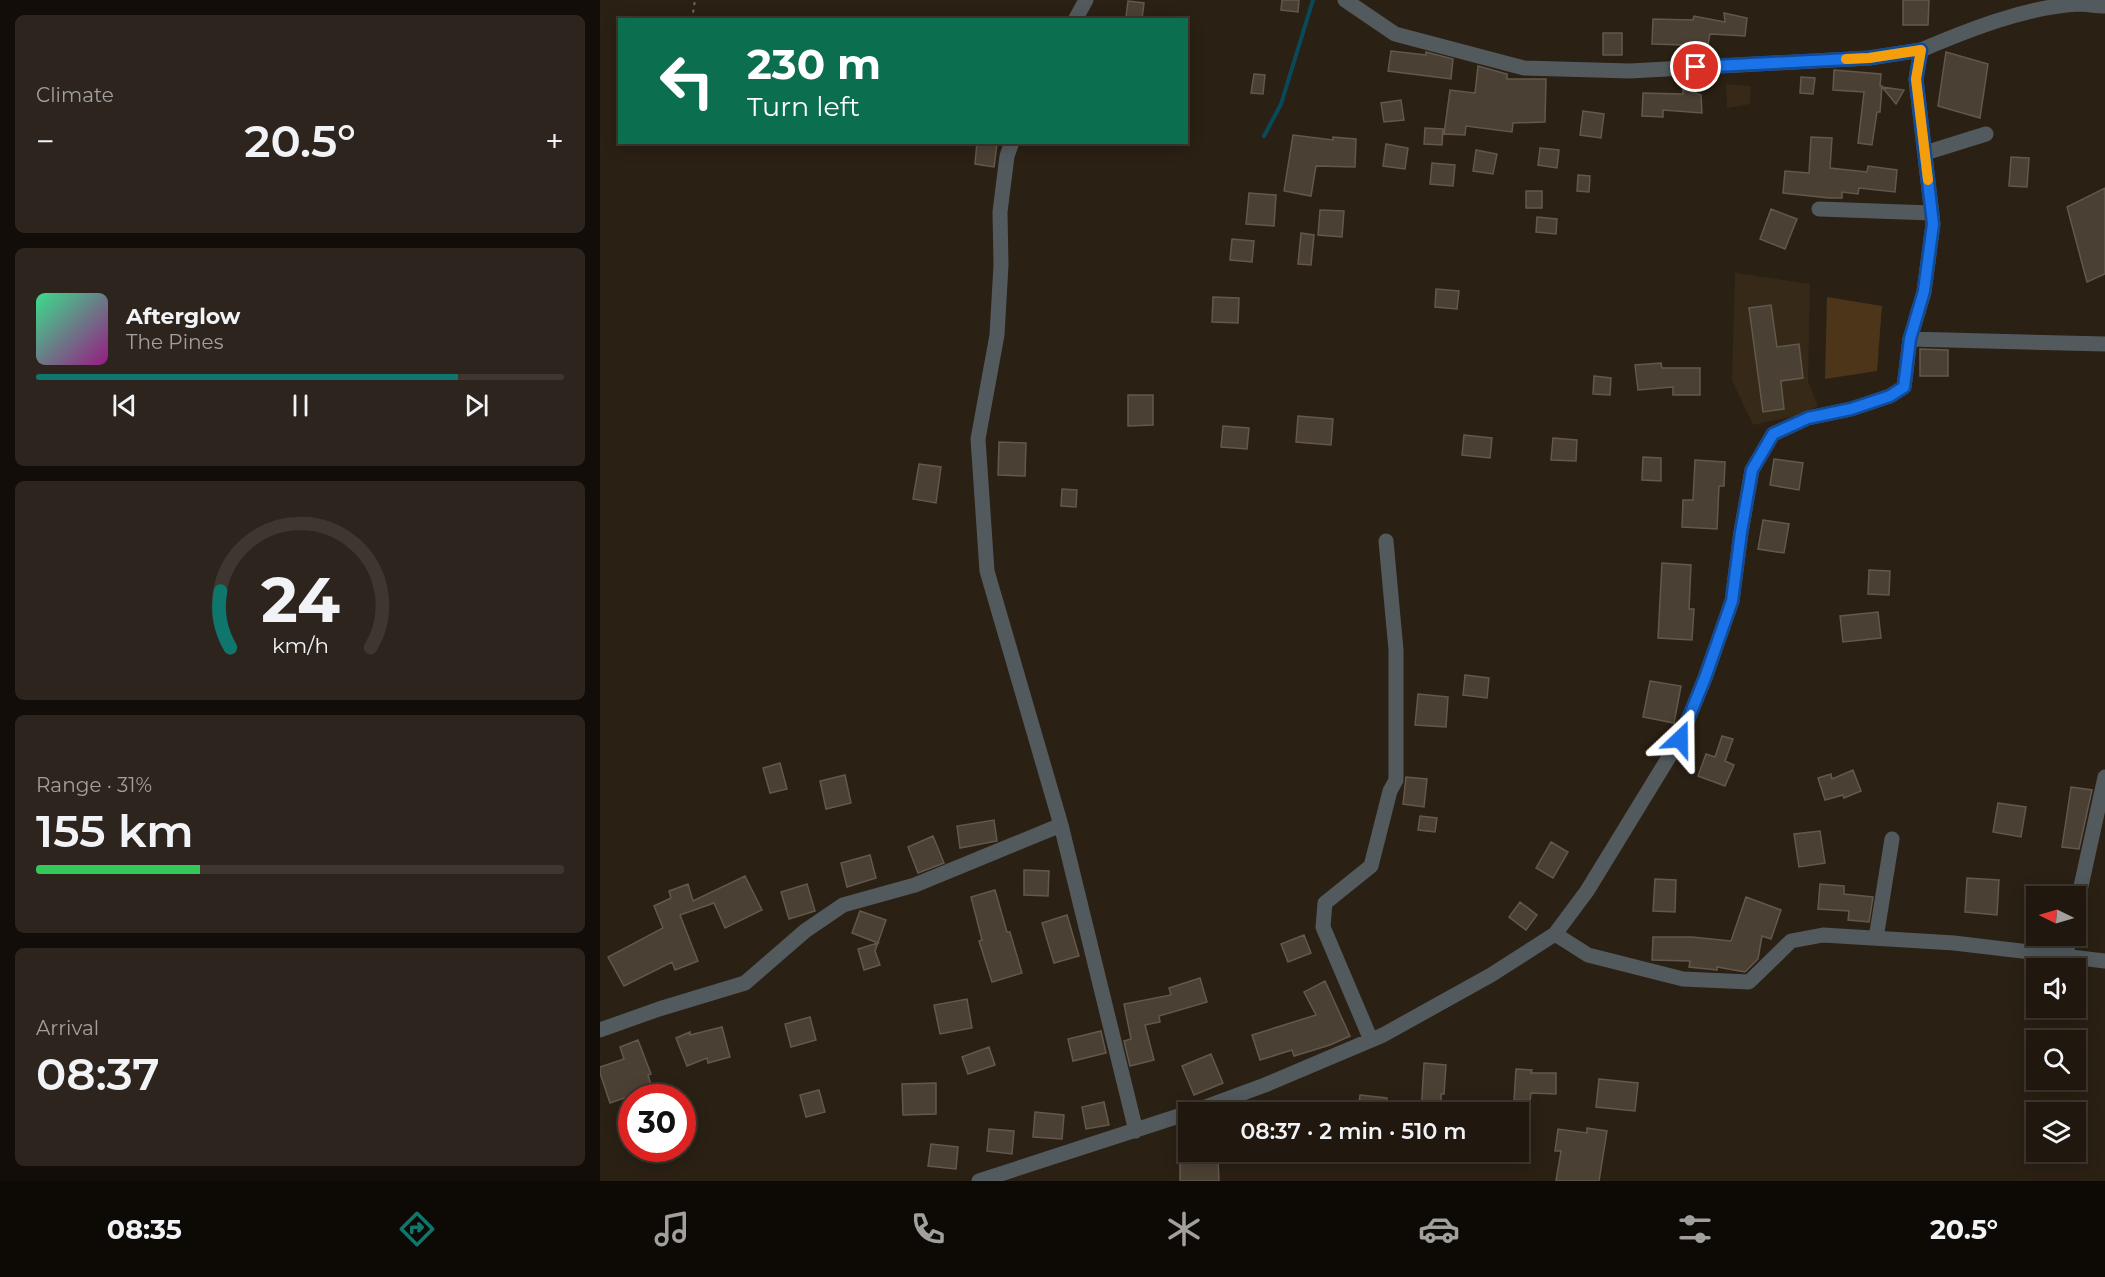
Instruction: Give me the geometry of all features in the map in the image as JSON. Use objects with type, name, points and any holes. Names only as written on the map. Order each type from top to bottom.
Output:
[{"type":"street","points":[[1076,18],[1086,0]]},
{"type":"street","points":[[1345,0],[1395,34],[1524,68],[1630,71],[1869,58],[1921,50],[1960,33],[2023,14],[2078,4],[2105,6]]},
{"type":"street","points":[[1219,1102],[1371,1040],[1491,975],[1556,934],[1587,891],[1680,739],[1705,678],[1732,601],[1752,470],[1773,434],[1808,418],[1851,409],[1890,396],[1904,387],[1910,339],[1924,291],[1933,224],[1916,79],[1921,50]]},
{"type":"street","points":[[1925,153],[1986,134]]},
{"type":"street","points":[[1011,144],[1007,156],[1000,213],[1001,265],[997,335],[978,438],[987,571],[1061,825],[1136,1131]]},
{"type":"street","points":[[1819,209],[1932,213]]},
{"type":"street","points":[[1910,339],[2105,344]]},
{"type":"street","points":[[1371,1040],[1323,927],[1325,903],[1371,866],[1390,791],[1396,780],[1396,650],[1386,541]]},
{"type":"street","points":[[2081,886],[2105,777]]},
{"type":"street","points":[[600,1030],[745,983],[805,931],[843,905],[915,885],[1061,825]]},
{"type":"street","points":[[1876,938],[1892,839]]},
{"type":"street","points":[[1556,934],[1588,955],[1683,980],[1749,982],[1791,941],[1823,935],[1954,943],[2105,961]]},
{"type":"street","points":[[2066,955],[2068,946]]},
{"type":"street","points":[[979,1181],[1178,1117]]},
{"type":"path","points":[[692,18],[695,0]]},
{"type":"shaded area","points":[[1726,84],[1751,86],[1750,104],[1727,108]]},
{"type":"shaded area","points":[[1735,273],[1810,284],[1808,381],[1818,406],[1796,416],[1753,425],[1732,380]]},
{"type":"shaded area","points":[[1827,297],[1882,306],[1877,371],[1825,379]]},
{"type":"building","points":[[1282,0],[1299,0],[1298,12],[1281,10]]},
{"type":"building","points":[[1903,0],[1929,0],[1928,25],[1903,25]]},
{"type":"building","points":[[1128,1],[1144,3],[1142,18],[1126,17]]},
{"type":"building","points":[[1724,13],[1747,18],[1745,36],[1710,34],[1707,49],[1685,45],[1652,44],[1653,19],[1693,20],[1694,16],[1725,22]]},
{"type":"building","points":[[1603,33],[1622,33],[1622,55],[1603,55]]},
{"type":"building","points":[[1391,51],[1426,55],[1426,52],[1453,59],[1451,79],[1388,71]]},
{"type":"building","points":[[1946,52],[1988,64],[1980,118],[1938,106]]},
{"type":"building","points":[[1478,66],[1507,74],[1507,79],[1546,79],[1545,122],[1513,123],[1512,132],[1466,126],[1465,135],[1444,134],[1450,90],[1475,93]]},
{"type":"building","points":[[1834,70],[1881,74],[1880,112],[1877,112],[1872,145],[1858,143],[1864,92],[1833,90]]},
{"type":"building","points":[[1254,74],[1265,75],[1263,94],[1251,93]]},
{"type":"building","points":[[1801,77],[1815,78],[1813,94],[1800,93]]},
{"type":"building","points":[[1882,87],[1904,90],[1896,104]]},
{"type":"building","points":[[1683,89],[1701,95],[1702,113],[1663,110],[1663,117],[1642,116],[1643,93],[1683,94]]},
{"type":"building","points":[[1401,100],[1404,120],[1384,122],[1381,103]]},
{"type":"building","points":[[1583,111],[1604,114],[1601,138],[1580,135]]},
{"type":"building","points":[[1425,128],[1443,129],[1442,145],[1424,144]]},
{"type":"building","points":[[1293,135],[1333,140],[1333,137],[1356,139],[1355,167],[1316,166],[1311,196],[1284,191]]},
{"type":"building","points":[[1811,137],[1832,138],[1830,168],[1867,172],[1868,166],[1897,170],[1895,192],[1859,188],[1858,194],[1842,192],[1842,198],[1783,193],[1785,171],[1809,173]]},
{"type":"building","points":[[977,144],[997,144],[994,167],[975,164]]},
{"type":"building","points":[[1386,144],[1408,148],[1405,169],[1383,166]]},
{"type":"building","points":[[1540,148],[1559,150],[1557,168],[1538,165]]},
{"type":"building","points":[[1476,150],[1497,154],[1493,174],[1473,171]]},
{"type":"building","points":[[2011,157],[2029,158],[2027,187],[2009,186]]},
{"type":"building","points":[[1432,163],[1455,165],[1453,186],[1430,184]]},
{"type":"building","points":[[1578,175],[1590,176],[1589,192],[1577,191]]},
{"type":"building","points":[[2105,188],[2105,274],[2087,282],[2067,207]]},
{"type":"building","points":[[1526,191],[1542,191],[1542,208],[1526,208]]},
{"type":"building","points":[[1249,193],[1276,195],[1274,226],[1246,224]]},
{"type":"building","points":[[1771,209],[1797,219],[1785,249],[1760,239]]},
{"type":"building","points":[[1320,210],[1344,211],[1342,237],[1318,235]]},
{"type":"building","points":[[1537,217],[1557,219],[1556,234],[1536,232]]},
{"type":"building","points":[[1301,233],[1314,235],[1311,265],[1298,264]]},
{"type":"building","points":[[1232,239],[1254,241],[1252,262],[1230,260]]},
{"type":"building","points":[[1436,289],[1459,291],[1457,309],[1435,307]]},
{"type":"building","points":[[1213,297],[1239,298],[1238,323],[1212,322]]},
{"type":"building","points":[[1771,305],[1777,347],[1799,344],[1803,378],[1781,381],[1784,409],[1763,412],[1749,308]]},
{"type":"building","points":[[1920,349],[1948,350],[1948,376],[1920,376]]},
{"type":"building","points":[[1661,363],[1662,368],[1700,368],[1700,395],[1673,395],[1673,387],[1638,390],[1635,365]]},
{"type":"building","points":[[1594,376],[1611,378],[1610,395],[1593,394]]},
{"type":"building","points":[[1128,395],[1153,395],[1153,425],[1128,426]]},
{"type":"building","points":[[1298,416],[1333,419],[1331,445],[1296,442]]},
{"type":"building","points":[[1223,426],[1249,428],[1247,449],[1221,447]]},
{"type":"building","points":[[1464,435],[1492,438],[1490,458],[1462,455]]},
{"type":"building","points":[[1553,438],[1577,440],[1576,461],[1551,460]]},
{"type":"building","points":[[999,442],[1026,443],[1025,476],[998,475]]},
{"type":"building","points":[[1643,457],[1661,458],[1661,481],[1642,480]]},
{"type":"building","points":[[1774,459],[1803,463],[1799,490],[1770,485]]},
{"type":"building","points":[[1695,460],[1725,462],[1724,486],[1719,486],[1717,529],[1682,527],[1683,500],[1693,500]]},
{"type":"building","points":[[919,464],[941,467],[936,503],[913,499]]},
{"type":"building","points":[[1062,489],[1077,490],[1076,507],[1061,506]]},
{"type":"building","points":[[1763,520],[1789,524],[1784,553],[1758,549]]},
{"type":"building","points":[[1662,563],[1691,565],[1689,609],[1694,609],[1692,640],[1658,638]]},
{"type":"building","points":[[1869,570],[1890,571],[1889,595],[1868,594]]},
{"type":"building","points":[[1878,612],[1881,638],[1843,642],[1840,616]]},
{"type":"building","points":[[1465,675],[1489,678],[1487,698],[1463,695]]},
{"type":"building","points":[[1650,681],[1681,686],[1674,723],[1643,717]]},
{"type":"building","points":[[1418,694],[1448,697],[1446,727],[1415,725]]},
{"type":"building","points":[[1722,736],[1733,739],[1725,761],[1734,765],[1725,786],[1698,776],[1706,754],[1715,757]]},
{"type":"building","points":[[780,763],[787,789],[770,793],[763,768]]},
{"type":"building","points":[[1853,770],[1861,791],[1844,798],[1843,795],[1825,800],[1818,778],[1831,774],[1832,779]]},
{"type":"building","points":[[845,775],[851,803],[826,809],[820,781]]},
{"type":"building","points":[[1406,777],[1427,779],[1424,807],[1403,804]]},
{"type":"building","points":[[2071,787],[2092,790],[2079,849],[2062,847]]},
{"type":"building","points":[[1998,803],[2026,807],[2021,837],[1993,832]]},
{"type":"building","points":[[1420,816],[1437,818],[1435,832],[1418,830]]},
{"type":"building","points":[[994,820],[997,841],[960,848],[957,826]]},
{"type":"building","points":[[1820,831],[1825,863],[1799,867],[1794,834]]},
{"type":"building","points":[[933,836],[944,863],[918,873],[908,847]]},
{"type":"building","points":[[1551,842],[1568,852],[1553,878],[1536,868]]},
{"type":"building","points":[[870,855],[876,878],[847,887],[841,863]]},
{"type":"building","points":[[1024,870],[1049,871],[1048,896],[1024,895]]},
{"type":"building","points":[[745,876],[762,910],[725,928],[714,903],[680,915],[698,961],[675,970],[672,962],[624,986],[608,957],[663,928],[654,906],[671,898],[669,891],[688,884],[693,901]]},
{"type":"building","points":[[1967,878],[1999,880],[1997,915],[1965,912]]},
{"type":"building","points":[[1655,879],[1676,880],[1675,912],[1653,911]]},
{"type":"building","points":[[807,884],[815,911],[789,919],[781,892]]},
{"type":"building","points":[[1820,884],[1844,886],[1844,894],[1873,897],[1869,922],[1848,920],[1849,911],[1818,909]]},
{"type":"building","points":[[995,890],[1022,973],[992,982],[979,941],[982,940],[971,897]]},
{"type":"building","points":[[1746,897],[1781,910],[1771,939],[1762,936],[1758,959],[1745,972],[1717,967],[1717,970],[1689,967],[1690,961],[1652,960],[1653,937],[1692,937],[1731,941]]},
{"type":"building","points":[[1520,902],[1537,915],[1526,930],[1509,917]]},
{"type":"building","points":[[860,911],[886,920],[878,943],[852,933]]},
{"type":"building","points":[[1067,915],[1079,956],[1054,963],[1042,923]]},
{"type":"building","points":[[1304,935],[1311,953],[1288,962],[1281,944]]},
{"type":"building","points":[[878,943],[875,951],[880,965],[864,970],[858,949]]},
{"type":"building","points":[[1200,978],[1207,1002],[1159,1016],[1160,1022],[1145,1025],[1154,1060],[1130,1066],[1124,1041],[1131,1039],[1124,1004],[1171,995],[1169,988]]},
{"type":"building","points":[[1325,981],[1350,1036],[1294,1056],[1292,1050],[1260,1060],[1252,1035],[1316,1015],[1304,992]]},
{"type":"building","points":[[967,999],[972,1028],[940,1034],[934,1005]]},
{"type":"building","points":[[810,1017],[816,1040],[791,1047],[785,1024]]},
{"type":"building","points":[[722,1027],[730,1057],[708,1063],[707,1058],[687,1066],[676,1038],[690,1032],[690,1035]]},
{"type":"building","points":[[1101,1031],[1106,1053],[1073,1061],[1068,1039]]},
{"type":"building","points":[[638,1040],[651,1074],[648,1075],[651,1084],[618,1084],[618,1100],[610,1103],[600,1067],[624,1059],[620,1047]]},
{"type":"building","points":[[989,1047],[995,1065],[968,1074],[962,1057]]},
{"type":"building","points":[[1211,1054],[1223,1083],[1194,1095],[1182,1066]]},
{"type":"building","points":[[1424,1063],[1446,1065],[1444,1094],[1441,1094],[1441,1102],[1422,1102]]},
{"type":"building","points":[[1516,1069],[1532,1070],[1531,1073],[1556,1073],[1556,1094],[1531,1093],[1530,1101],[1514,1100]]},
{"type":"building","points":[[1599,1079],[1638,1083],[1635,1111],[1596,1107]]},
{"type":"building","points":[[936,1083],[936,1114],[903,1115],[902,1084]]},
{"type":"building","points":[[819,1090],[825,1112],[806,1117],[800,1095]]},
{"type":"building","points":[[1360,1095],[1387,1098],[1387,1102],[1359,1102]]},
{"type":"building","points":[[1104,1102],[1109,1125],[1086,1129],[1082,1107]]},
{"type":"building","points":[[1035,1112],[1064,1115],[1062,1139],[1033,1137]]},
{"type":"building","points":[[1587,1128],[1607,1131],[1599,1181],[1556,1181],[1561,1151],[1555,1151],[1558,1129],[1587,1133]]},
{"type":"building","points":[[989,1129],[1014,1131],[1012,1154],[987,1151]]},
{"type":"building","points":[[931,1144],[958,1147],[956,1169],[928,1166]]},
{"type":"building","points":[[1180,1162],[1218,1162],[1219,1181],[1180,1181]]},
{"type":"waterway","points":[[1264,136],[1281,104],[1313,0]]},
{"type":"slow traffic","points":[[1846,59],[1921,50],[1916,79],[1928,180]]},
{"type":"route","points":[[1680,739],[1705,678],[1732,601],[1752,470],[1773,434],[1808,418],[1851,409],[1890,396],[1904,387],[1910,339],[1924,291],[1933,224],[1916,79],[1921,50],[1869,58],[1696,67]]}]
